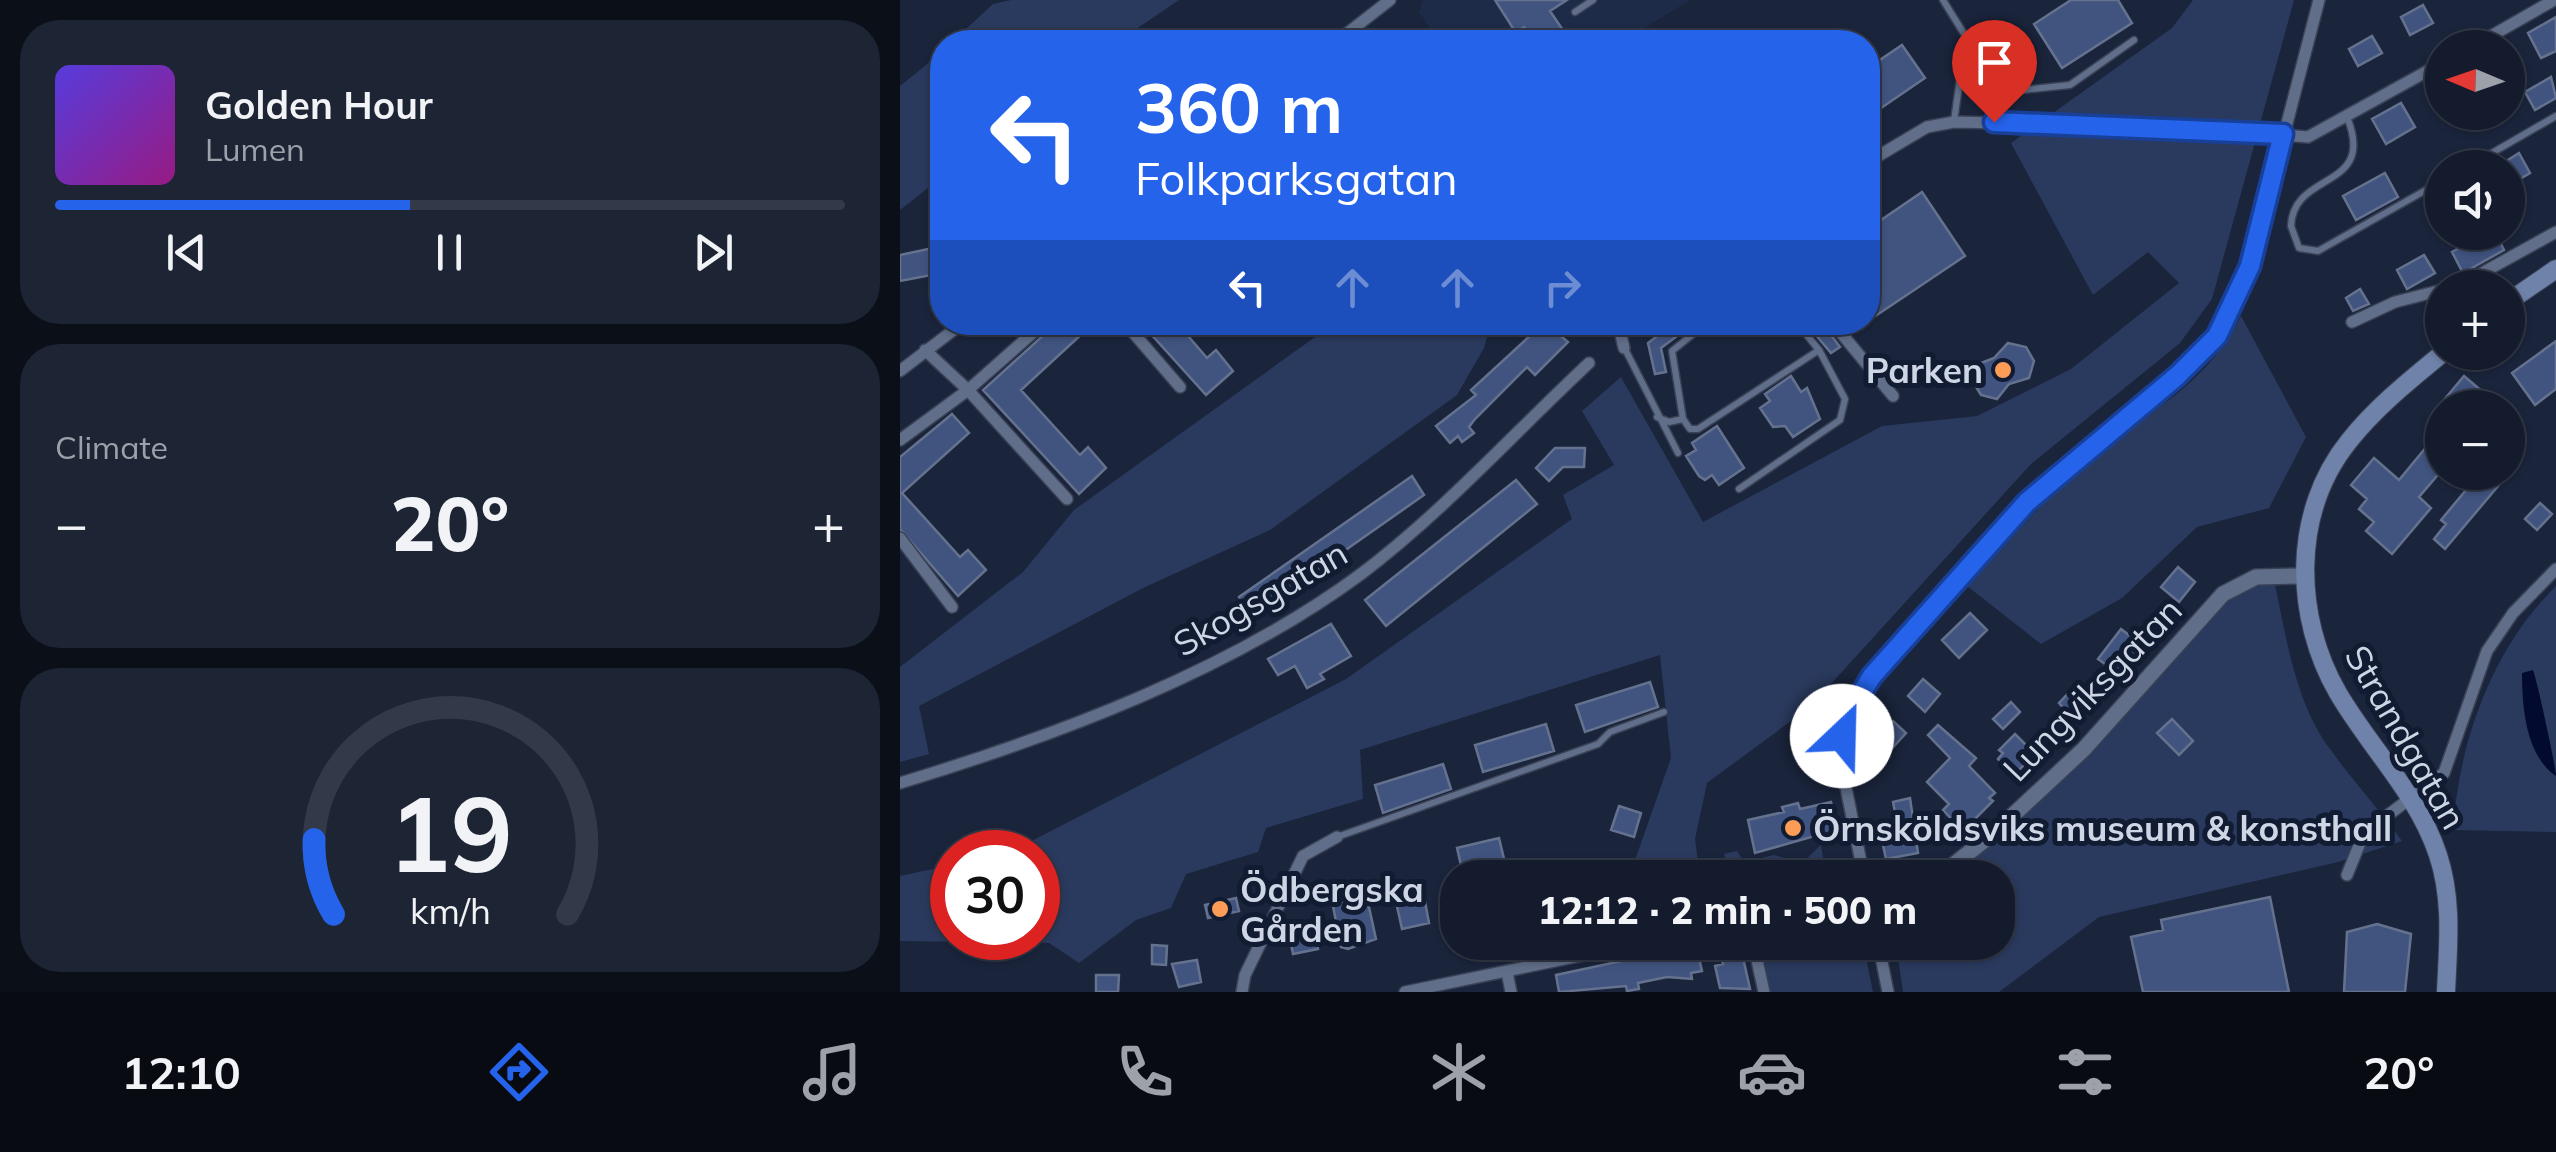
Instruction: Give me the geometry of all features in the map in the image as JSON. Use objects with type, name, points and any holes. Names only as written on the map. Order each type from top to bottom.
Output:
[{"type":"main road","points":[[2525,291],[2556,270]]},
{"type":"main road","name":"Strandgatan","points":[[2425,368],[2385,402],[2346,444],[2308,533],[2304,576],[2308,613],[2325,668],[2412,800],[2446,882],[2446,992]]},
{"type":"street","points":[[1860,860],[1841,763],[1849,713],[1872,676],[2027,502],[2177,376],[2217,336],[2250,266],[2319,0]]},
{"type":"street","points":[[2502,30],[2555,0]]},
{"type":"street","points":[[1351,30],[1385,2]]},
{"type":"street","points":[[1880,155],[1927,127],[1954,122],[2308,137],[2425,73]]},
{"type":"street","points":[[2487,270],[2556,232]]},
{"type":"street","points":[[2352,322],[2394,302],[2425,294]]},
{"type":"street","points":[[900,372],[946,335]]},
{"type":"street","points":[[900,440],[968,390],[1030,335]]},
{"type":"street","points":[[1135,335],[1180,387]]},
{"type":"street","points":[[1621,335],[1624,348]]},
{"type":"street","points":[[1843,335],[1893,396]]},
{"type":"street","points":[[925,350],[968,390],[1067,499]]},
{"type":"street","name":"Skogsgatan","points":[[900,783],[956,766],[1167,683],[1225,657],[1317,604],[1362,572],[1446,500],[1589,363]]},
{"type":"street","points":[[900,538],[952,607]]},
{"type":"street","points":[[2348,874],[2364,833],[2412,800],[2448,765],[2486,651],[2513,613],[2556,569]]},
{"type":"street","name":"Lungviksgatan","points":[[1960,860],[2084,749],[2223,594],[2256,577],[2304,576]]},
{"type":"street","points":[[1242,992],[1245,975],[1303,856],[1337,837]]},
{"type":"street","points":[[1405,992],[1562,960]]},
{"type":"street","points":[[1757,960],[1764,992]]},
{"type":"street","points":[[1882,960],[1888,992]]},
{"type":"street","points":[[1506,972],[1511,992]]},
{"type":"lane","points":[[1575,12],[1593,0]]},
{"type":"lane","points":[[1944,0],[1966,37],[1954,122]]},
{"type":"lane","points":[[1994,122],[1995,93],[2070,85],[2134,40]]},
{"type":"lane","points":[[2497,150],[2556,116]]},
{"type":"lane","points":[[2347,117],[2356,149],[2352,162],[2309,193],[2291,216],[2292,236],[2299,248],[2318,251],[2425,191]]},
{"type":"lane","points":[[1692,335],[1672,351],[1683,419],[1690,429],[1698,429],[1819,350]]},
{"type":"lane","points":[[1739,490],[1840,420],[1845,399],[1807,335]]},
{"type":"lane","points":[[1624,348],[1678,453]]},
{"type":"lane","points":[[1657,417],[1670,422],[1683,419]]},
{"type":"lane","points":[[1337,837],[1598,744],[1610,732],[1664,712]]},
{"type":"shaded area","points":[[1011,0],[1179,0],[1135,30],[965,30],[993,4]]},
{"type":"shaded area","points":[[1423,0],[1690,0],[1641,30],[1432,30],[1419,12]]},
{"type":"shaded area","points":[[2193,0],[2294,0],[2212,299],[2180,343],[2031,464],[1810,707],[1707,783],[1695,839],[1698,860],[1635,860],[1671,758],[1660,655],[1360,750],[1363,799],[1266,828],[1258,852],[1186,874],[1171,908],[1136,920],[1079,963],[1060,950],[1060,830],[1053,830],[1346,679],[1572,519],[1563,495],[1614,465],[1582,411],[1621,377],[1703,522],[1882,426],[1977,416],[2071,369],[2179,283],[2148,252],[2093,295],[2011,143],[2172,28]]},
{"type":"shaded area","points":[[930,62],[930,186],[900,210],[900,86]]},
{"type":"shaded area","points":[[2241,316],[2306,437],[2269,508],[2197,527],[2122,598],[2041,644],[1967,586],[2085,463],[2191,382],[2226,342]]},
{"type":"shaded area","points":[[1318,335],[1488,335],[1457,395],[1270,530],[1143,588],[919,706],[929,754],[900,762],[900,667],[1023,572],[1074,510]]},
{"type":"shaded area","points":[[2274,580],[2293,668],[2308,711],[2330,749],[2402,841],[2338,862],[2099,917],[1999,992],[1903,992],[1898,960],[2015,960],[2015,860],[1971,860],[2038,804],[2226,598],[2254,583]]},
{"type":"shaded area","points":[[2556,586],[2556,832],[2453,830],[2463,763],[2483,698],[2514,638]]},
{"type":"shaded area","points":[[2533,670],[2556,776],[2538,756],[2528,730],[2522,673]]},
{"type":"shaded area","points":[[1821,845],[1823,860],[1805,860]]},
{"type":"shaded area","points":[[1737,851],[1743,860],[1725,860],[1724,854]]},
{"type":"shaded area","points":[[1774,855],[1792,860],[1753,860]]},
{"type":"shaded area","points":[[930,870],[930,941],[900,941],[900,876]]},
{"type":"shaded area","points":[[1763,960],[1866,960],[1873,992],[1770,992]]},
{"type":"building","points":[[1495,0],[1567,0],[1550,11],[1563,30],[1514,30]]},
{"type":"building","points":[[2071,0],[2118,0],[2132,23],[2062,68],[2034,24]]},
{"type":"building","points":[[2423,5],[2433,23],[2410,35],[2401,17]]},
{"type":"building","points":[[2556,17],[2556,51],[2541,58],[2528,33]]},
{"type":"building","points":[[2372,36],[2382,53],[2358,66],[2349,49]]},
{"type":"building","points":[[1902,45],[1925,78],[1880,109],[1880,60]]},
{"type":"building","points":[[2551,77],[2556,98],[2535,110],[2525,92]]},
{"type":"building","points":[[2401,103],[2415,127],[2386,144],[2372,119]]},
{"type":"building","points":[[2385,173],[2398,197],[2356,220],[2343,196]]},
{"type":"building","points":[[1922,192],[1965,256],[1880,313],[1880,221]]},
{"type":"building","points":[[930,249],[930,275],[900,281],[900,255]]},
{"type":"building","points":[[2504,250],[2468,270],[2461,270],[2452,252]]},
{"type":"building","points":[[2424,255],[2433,270],[2425,270],[2425,279],[2407,289],[2397,270]]},
{"type":"building","points":[[2360,289],[2369,304],[2353,311],[2346,298]]},
{"type":"building","points":[[1044,335],[1081,335],[1021,390],[1080,455],[1088,447],[1106,468],[1079,494],[983,390]]},
{"type":"building","points":[[1152,335],[1187,335],[1207,358],[1216,350],[1233,371],[1206,395]]},
{"type":"building","points":[[1531,335],[1560,335],[1568,342],[1535,375],[1527,367],[1475,419],[1469,427],[1474,433],[1462,442],[1458,436],[1450,443],[1436,426],[1476,395],[1471,390]]},
{"type":"building","points":[[1659,335],[1678,335],[1661,348],[1666,372],[1655,374],[1648,343]]},
{"type":"building","points":[[1816,335],[1831,335],[1840,347],[1831,353]]},
{"type":"building","points":[[2556,341],[2556,389],[2535,405],[2512,373],[2525,370],[2525,364]]},
{"type":"building","name":"Parken","points":[[2008,343],[2026,347],[2034,361],[2029,378],[2009,384],[1997,399],[1981,395],[1973,382],[1976,365],[1994,358]]},
{"type":"building","points":[[1791,376],[1801,392],[1807,388],[1820,419],[1793,437],[1785,426],[1773,427],[1760,408],[1770,401],[1765,394]]},
{"type":"building","points":[[2464,376],[2481,390],[2452,390]]},
{"type":"building","points":[[952,414],[969,433],[902,493],[960,557],[968,550],[986,570],[958,596],[900,529],[900,457]]},
{"type":"building","points":[[1717,426],[1744,468],[1719,485],[1712,475],[1705,480],[1699,476],[1686,456],[1696,450],[1692,443]]},
{"type":"building","points":[[1555,448],[1585,448],[1584,467],[1563,467],[1549,481],[1536,468]]},
{"type":"building","points":[[2425,449],[2425,490],[2419,497],[2431,508],[2392,554],[2366,531],[2374,522],[2359,509],[2367,499],[2351,485],[2374,458],[2399,480]]},
{"type":"building","points":[[1412,476],[1424,495],[1250,617],[1239,597]]},
{"type":"building","points":[[1516,480],[1537,504],[1386,626],[1365,600]]},
{"type":"building","points":[[2466,490],[2495,490],[2445,549],[2434,539],[2446,524],[2441,520]]},
{"type":"building","points":[[2540,503],[2552,514],[2537,530],[2525,519]]},
{"type":"building","points":[[2178,567],[2195,582],[2179,602],[2161,587]]},
{"type":"building","points":[[1970,613],[1987,630],[1959,658],[1942,640]]},
{"type":"building","points":[[1331,624],[1351,656],[1320,674],[1324,679],[1307,688],[1295,666],[1278,675],[1268,659]]},
{"type":"building","points":[[2121,629],[2142,645],[2120,675],[2098,659]]},
{"type":"building","points":[[1923,679],[1940,694],[1925,712],[1908,696]]},
{"type":"building","points":[[1650,682],[1658,707],[1585,732],[1576,705]]},
{"type":"building","points":[[2077,684],[2092,699],[2073,719],[2059,703]]},
{"type":"building","points":[[2011,702],[2020,712],[2003,729],[1993,719]]},
{"type":"building","points":[[2172,719],[2193,741],[2179,755],[2157,733]]},
{"type":"building","points":[[1893,721],[1906,733],[1886,755],[1873,743],[1878,737],[1874,733],[1883,723],[1887,727]]},
{"type":"building","points":[[1546,724],[1554,751],[1483,772],[1475,745]]},
{"type":"building","points":[[1938,725],[1976,758],[1969,766],[1995,793],[1989,798],[1993,801],[1969,825],[1965,821],[1959,827],[1943,810],[1949,804],[1927,782],[1950,758],[1928,735]]},
{"type":"building","points":[[2015,734],[2035,754],[2014,775],[1998,759],[2003,753],[1999,750]]},
{"type":"building","points":[[1443,764],[1451,789],[1383,813],[1375,785]]},
{"type":"building","points":[[1910,798],[1918,853],[1886,859],[1881,836],[1899,833],[1893,802]]},
{"type":"building","name":"Örnsköldsviks museum & konsthall","points":[[1831,802],[1839,835],[1819,840],[1818,835],[1755,853],[1748,820],[1784,812],[1782,807],[1798,803],[1800,809]]},
{"type":"building","points":[[1619,806],[1641,813],[1634,837],[1611,830]]},
{"type":"building","points":[[1499,838],[1504,859],[1460,860],[1457,848]]},
{"type":"building","points":[[1360,896],[1367,898],[1376,939],[1348,949],[1341,947],[1333,906]]},
{"type":"building","points":[[1424,896],[1429,923],[1402,929],[1396,902]]},
{"type":"building","points":[[2270,897],[2289,992],[2143,992],[2131,937],[2163,930],[2161,920]]},
{"type":"building","points":[[1236,898],[1239,911],[1208,918],[1205,905]]},
{"type":"building","points":[[2377,924],[2411,934],[2405,992],[2344,992],[2347,932]]},
{"type":"building","points":[[1314,928],[1318,949],[1293,954],[1289,934]]},
{"type":"building","points":[[1152,945],[1167,946],[1166,965],[1152,964]]},
{"type":"building","points":[[1197,960],[1201,982],[1179,987],[1172,964]]},
{"type":"building","points":[[1626,960],[1699,960],[1702,971],[1691,973],[1692,979],[1667,977],[1638,983],[1639,989],[1627,991],[1626,986],[1559,992],[1556,975]]},
{"type":"building","points":[[1722,960],[1744,960],[1750,989],[1720,988],[1715,966],[1723,964]]},
{"type":"building","points":[[1096,975],[1119,975],[1118,992],[1096,992]]},
{"type":"place","name":"Parken","points":[[2003,370]]},
{"type":"place","name":"Örnsköldsviks museum & konsthall","points":[[1793,828]]},
{"type":"place","name":"Ödbergska Gården","points":[[1220,909]]},
{"type":"route","points":[[1842,736],[1849,713],[1872,676],[2027,502],[2177,376],[2217,336],[2239,298],[2250,266],[2283,134],[2187,127],[1994,122]]}]
